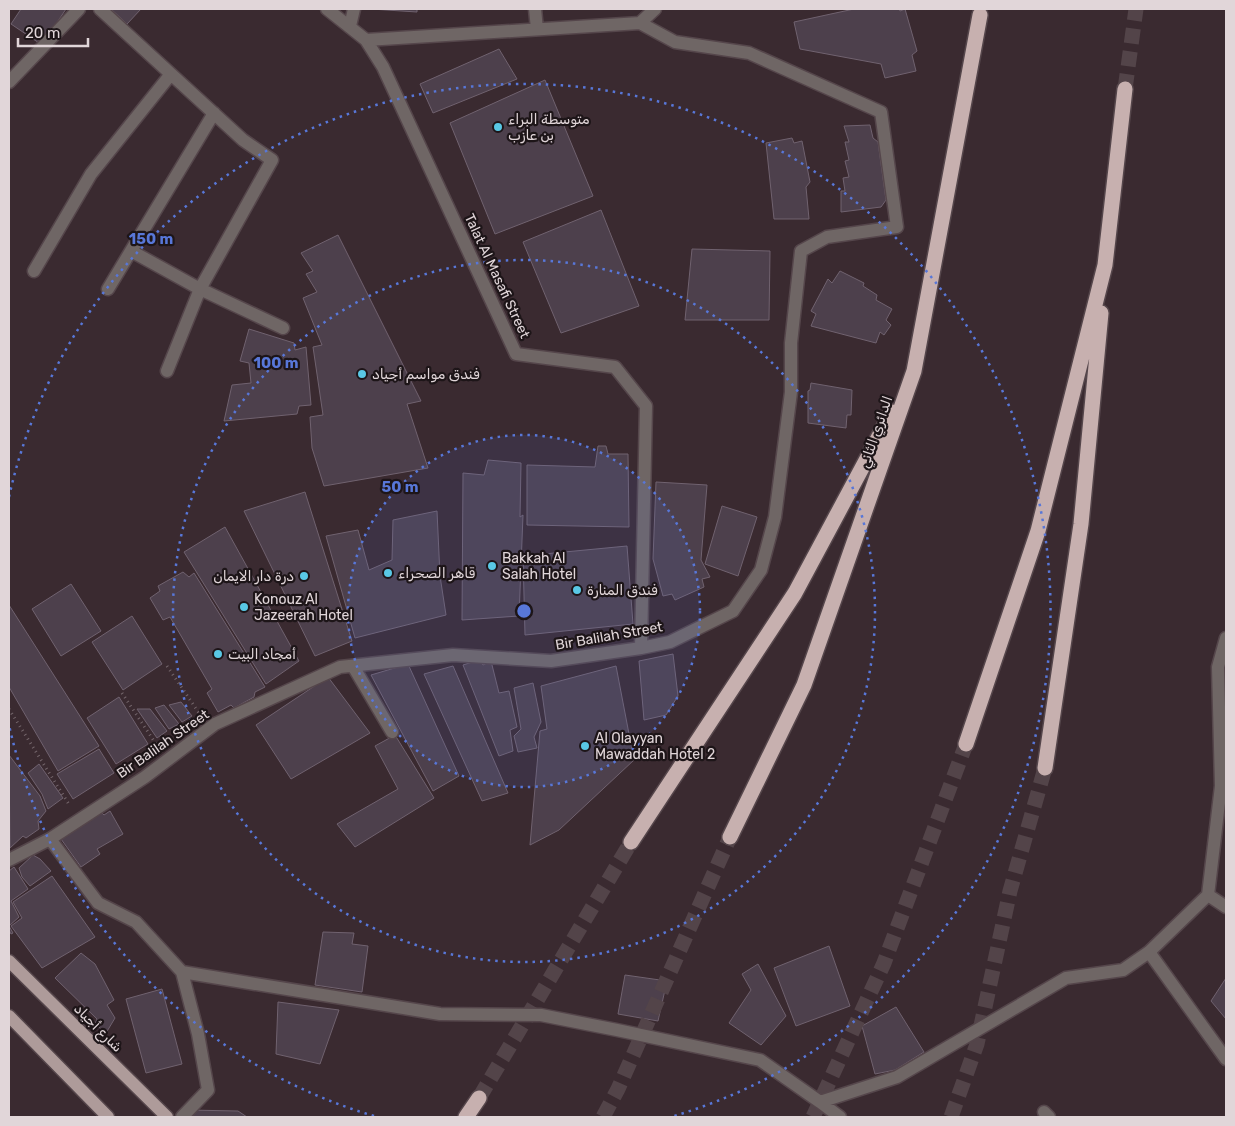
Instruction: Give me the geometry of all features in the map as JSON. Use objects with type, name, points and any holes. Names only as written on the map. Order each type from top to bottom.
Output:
[{"type":"highway","name":"الدائري الثاني","points":[[730,837],[804,685],[914,371],[980,15]]},
{"type":"highway","points":[[1045,768],[1081,524],[1105,265],[1124,89]]},
{"type":"highway","points":[[966,744],[1038,531],[1105,265]]},
{"type":"highway","points":[[631,842],[795,592],[914,371]]},
{"type":"highway","points":[[466,1117],[479,1098]]},
{"type":"main road","name":"شارع أجياد","points":[[9,961],[167,1117]]},
{"type":"main road","points":[[9,1016],[108,1117]]},
{"type":"street","points":[[9,82],[79,9]]},
{"type":"street","points":[[100,9],[243,140],[272,160],[200,289],[168,371]]},
{"type":"street","name":"Talat Al Masafi Street","points":[[326,9],[366,40],[383,67],[516,354],[615,367],[646,406],[641,648]]},
{"type":"street","points":[[350,26],[354,9]]},
{"type":"street","points":[[535,9],[537,29]]},
{"type":"street","points":[[366,40],[640,23],[655,9]]},
{"type":"street","name":"Bir Balilah Street","points":[[9,860],[50,839],[167,760],[210,728],[340,667],[453,656],[551,661],[670,642],[733,611],[762,570],[775,517],[792,392],[791,343],[801,251],[827,237],[898,227],[881,112],[750,53],[674,42],[640,23]]},
{"type":"street","points":[[34,271],[92,174],[171,74]]},
{"type":"street","points":[[108,289],[214,113]]},
{"type":"street","points":[[131,251],[200,289],[283,328]]},
{"type":"street","points":[[820,1102],[898,1077],[1066,978],[1123,970],[1148,952],[1208,895],[1221,786],[1218,667],[1226,638]]},
{"type":"street","points":[[353,666],[392,732]]},
{"type":"street","points":[[50,839],[98,903],[136,922],[182,972],[198,1034],[208,1090],[182,1117]]},
{"type":"street","points":[[1208,895],[1226,906]]},
{"type":"street","points":[[1148,952],[1226,1059]]},
{"type":"street","points":[[182,972],[440,1014],[541,1014],[760,1060],[840,1117]]},
{"type":"path","points":[[167,666],[210,728]]},
{"type":"path","points":[[122,693],[167,760]]},
{"type":"path","points":[[9,709],[78,819]]},
{"type":"building","points":[[21,9],[66,9],[42,45],[11,24]]},
{"type":"building","points":[[111,9],[141,9],[127,24]]},
{"type":"building","points":[[371,9],[417,9],[417,12]]},
{"type":"building","points":[[854,9],[899,9],[900,11],[905,9],[917,51],[912,55],[916,71],[885,78],[881,64],[800,49],[794,22]]},
{"type":"building","points":[[499,49],[517,79],[433,113],[420,84]]},
{"type":"building","points":[[545,80],[593,196],[495,234],[450,123]]},
{"type":"building","points":[[870,125],[873,138],[878,142],[886,200],[881,207],[841,212],[841,191],[845,191],[843,178],[849,177],[845,161],[849,160],[845,142],[849,142],[844,126]]},
{"type":"building","points":[[792,138],[794,143],[802,141],[810,182],[806,187],[809,219],[774,219],[766,143]]},
{"type":"building","points":[[601,210],[639,306],[561,333],[523,242]]},
{"type":"building","name":"فندق مواسم أجياد","points":[[338,235],[421,401],[407,404],[428,468],[324,486],[312,448],[310,417],[323,415],[313,347],[322,345],[303,298],[317,292],[306,274],[313,271],[301,253]]},
{"type":"building","points":[[692,249],[770,251],[769,320],[685,320]]},
{"type":"building","points":[[840,271],[864,283],[863,286],[877,295],[876,300],[892,309],[886,320],[891,325],[884,335],[880,332],[876,343],[811,326],[816,314],[811,311],[828,279],[832,283]]},
{"type":"building","points":[[249,329],[294,343],[295,350],[306,347],[311,405],[299,406],[297,414],[224,421],[232,385],[251,383],[249,363],[240,361]]},
{"type":"building","points":[[811,383],[852,390],[851,415],[847,415],[846,428],[808,423],[808,391],[810,390]]},
{"type":"building","points":[[598,446],[606,446],[608,454],[628,454],[629,527],[527,525],[527,465],[595,467]]},
{"type":"building","name":"Bakkah Al Salah Hotel","points":[[488,460],[521,463],[520,517],[523,515],[519,616],[462,620],[463,473],[484,475]]},
{"type":"building","points":[[656,482],[707,485],[701,560],[710,577],[702,579],[704,587],[675,600],[672,594],[663,596],[653,559]]},
{"type":"building","name":"درة دار الايمان","points":[[305,492],[352,641],[315,656],[244,511]]},
{"type":"building","points":[[722,506],[757,517],[738,576],[705,564]]},
{"type":"building","name":"قاهر الصحراء","points":[[437,511],[440,576],[446,615],[355,638],[326,536],[358,530],[369,570],[392,560],[393,520]]},
{"type":"building","name":"Konouz Al Jazeerah Hotel","points":[[225,527],[299,661],[266,684],[184,552]]},
{"type":"building","name":"فندق المنارة","points":[[627,546],[633,624],[525,635],[523,556]]},
{"type":"building","name":"أمجاد البيت","points":[[183,572],[189,577],[194,573],[265,687],[255,692],[254,697],[234,708],[231,705],[218,712],[207,693],[212,689],[170,617],[163,620],[150,598],[160,591],[158,586]]},
{"type":"building","points":[[71,584],[101,631],[61,656],[32,609]]},
{"type":"building","points":[[9,605],[99,746],[58,771],[9,687]]},
{"type":"building","points":[[132,616],[162,664],[123,690],[92,642]]},
{"type":"building","points":[[673,654],[678,696],[666,715],[644,720],[639,661]]},
{"type":"building","points":[[479,660],[483,665],[491,661],[499,693],[509,691],[517,727],[510,730],[513,751],[499,756],[463,665]]},
{"type":"building","points":[[408,664],[459,776],[433,791],[371,675]]},
{"type":"building","points":[[453,666],[508,793],[482,801],[424,674]]},
{"type":"building","name":"Al Olayyan Mawaddah Hotel 2","points":[[616,666],[634,760],[559,830],[530,845],[540,731],[547,729],[541,686]]},
{"type":"building","points":[[328,677],[370,733],[291,779],[256,725]]},
{"type":"building","points":[[533,683],[541,722],[534,737],[537,748],[518,752],[514,736],[521,729],[514,688]]},
{"type":"building","points":[[119,697],[148,744],[116,764],[87,718]]},
{"type":"building","points":[[181,702],[192,716],[182,722],[169,705]]},
{"type":"building","points":[[164,705],[179,724],[169,729],[155,708]]},
{"type":"building","points":[[137,709],[150,709],[167,731],[157,738]]},
{"type":"building","points":[[395,735],[434,798],[355,847],[337,824],[398,789],[375,746]]},
{"type":"building","points":[[99,749],[114,773],[73,799],[57,774]]},
{"type":"building","points":[[9,755],[40,796],[46,811],[38,821],[39,829],[26,838],[23,836],[10,848]]},
{"type":"building","points":[[39,764],[63,798],[48,809],[42,794],[28,773]]},
{"type":"building","points":[[110,811],[123,834],[97,849],[100,854],[81,867],[61,839],[65,834],[101,812],[104,815]]},
{"type":"building","points":[[33,855],[40,859],[51,871],[30,886],[22,877],[19,868]]},
{"type":"building","points":[[14,867],[28,889],[11,901],[19,917],[9,926],[9,871]]},
{"type":"building","points":[[52,876],[95,937],[42,968],[11,926],[22,918],[13,902]]},
{"type":"building","points":[[323,932],[354,933],[352,944],[368,946],[362,992],[315,985]]},
{"type":"building","points":[[829,946],[850,1006],[796,1026],[774,968]]},
{"type":"building","points":[[81,953],[95,964],[114,1000],[107,1005],[115,1018],[106,1033],[95,1024],[97,1019],[55,978]]},
{"type":"building","points":[[758,964],[786,1016],[761,1045],[729,1023],[751,990],[742,974]]},
{"type":"building","points":[[625,975],[667,981],[658,1021],[618,1014]]},
{"type":"building","points":[[1226,978],[1226,1019],[1211,1001]]},
{"type":"building","points":[[162,989],[182,1064],[146,1073],[126,999]]},
{"type":"building","points":[[278,1002],[339,1010],[320,1064],[276,1054]]},
{"type":"building","points":[[896,1007],[924,1052],[895,1070],[875,1074],[862,1026]]},
{"type":"building","points":[[187,1110],[238,1111],[247,1117],[190,1117]]},
{"type":"tunnel","points":[[1125,89],[1136,9]]},
{"type":"tunnel","points":[[813,1117],[884,963],[966,744]]},
{"type":"tunnel","points":[[951,1117],[977,1044],[1010,891],[1045,768]]},
{"type":"tunnel","points":[[603,1117],[618,1089],[730,837]]},
{"type":"tunnel","points":[[479,1098],[631,842]]},
{"type":"place","name":"متوسطة البراء بن عازب","points":[[498,127]]},
{"type":"place","name":"فندق مواسم أجياد","points":[[362,374]]},
{"type":"place","name":"Bakkah Al Salah Hotel","points":[[492,566]]},
{"type":"place","name":"قاهر الصحراء","points":[[388,573]]},
{"type":"place","name":"درة دار الايمان","points":[[304,576]]},
{"type":"place","name":"فندق المنارة","points":[[577,590]]},
{"type":"place","name":"Konouz Al Jazeerah Hotel","points":[[244,607]]},
{"type":"place","name":"أمجاد البيت","points":[[218,654]]},
{"type":"place","name":"Al Olayyan Mawaddah Hotel 2","points":[[585,746]]}]
